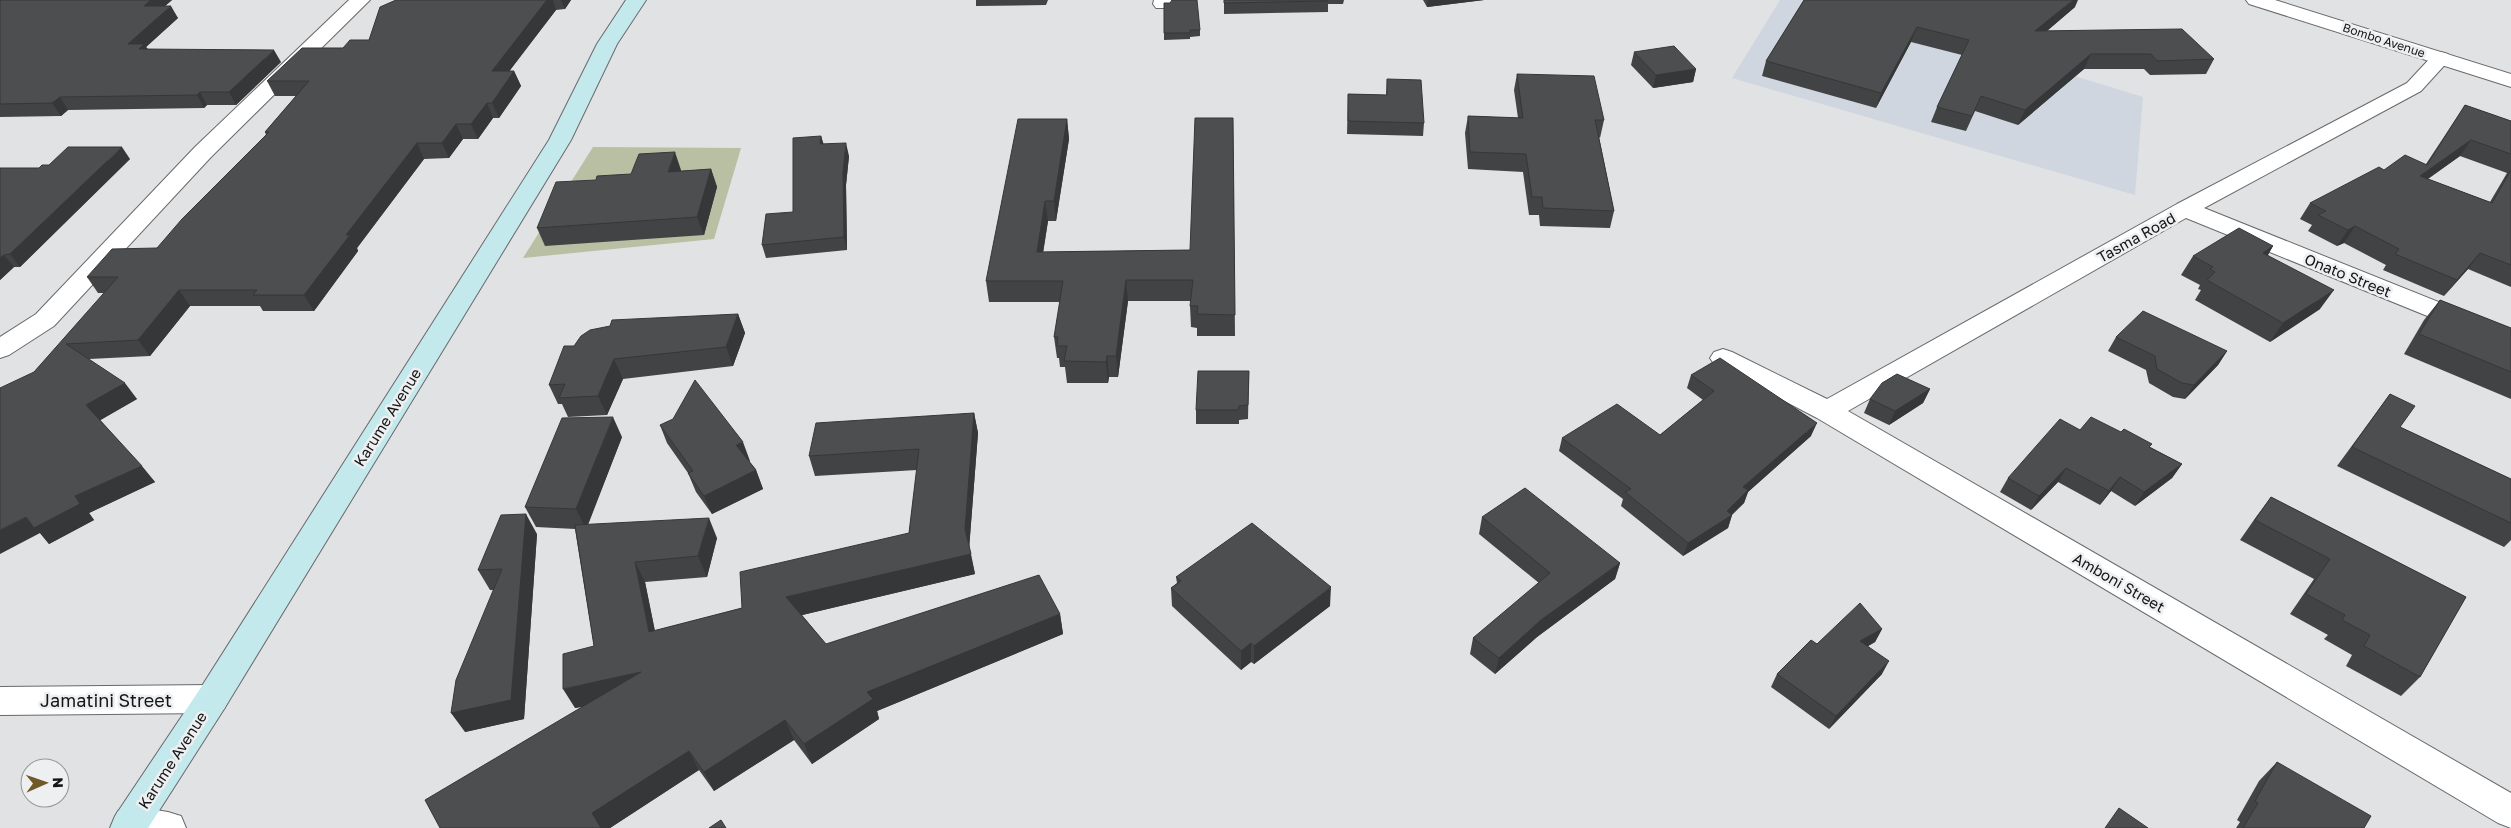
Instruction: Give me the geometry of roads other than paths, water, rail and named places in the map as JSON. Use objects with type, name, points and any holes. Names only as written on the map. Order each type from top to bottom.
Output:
[{"type":"main road","name":"Karume Avenue","points":[[130,825],[212,699],[560,140],[607,44],[636,0]]},
{"type":"street","points":[[0,349],[45,320],[203,152],[360,0]]},
{"type":"street","name":"Bombo Avenue","points":[[2256,0],[2511,81]]},
{"type":"street","name":"Tasma Road","points":[[1827,411],[2185,209],[2414,87],[2441,58]]},
{"type":"street","name":"Onato Street","points":[[2185,209],[2511,341]]},
{"type":"street","name":"Amboni Street","points":[[1723,358],[1827,411],[2511,812]]},
{"type":"street","name":"Jamatini Street","points":[[0,701],[212,699]]},
{"type":"street","points":[[130,825],[168,828]]}]
